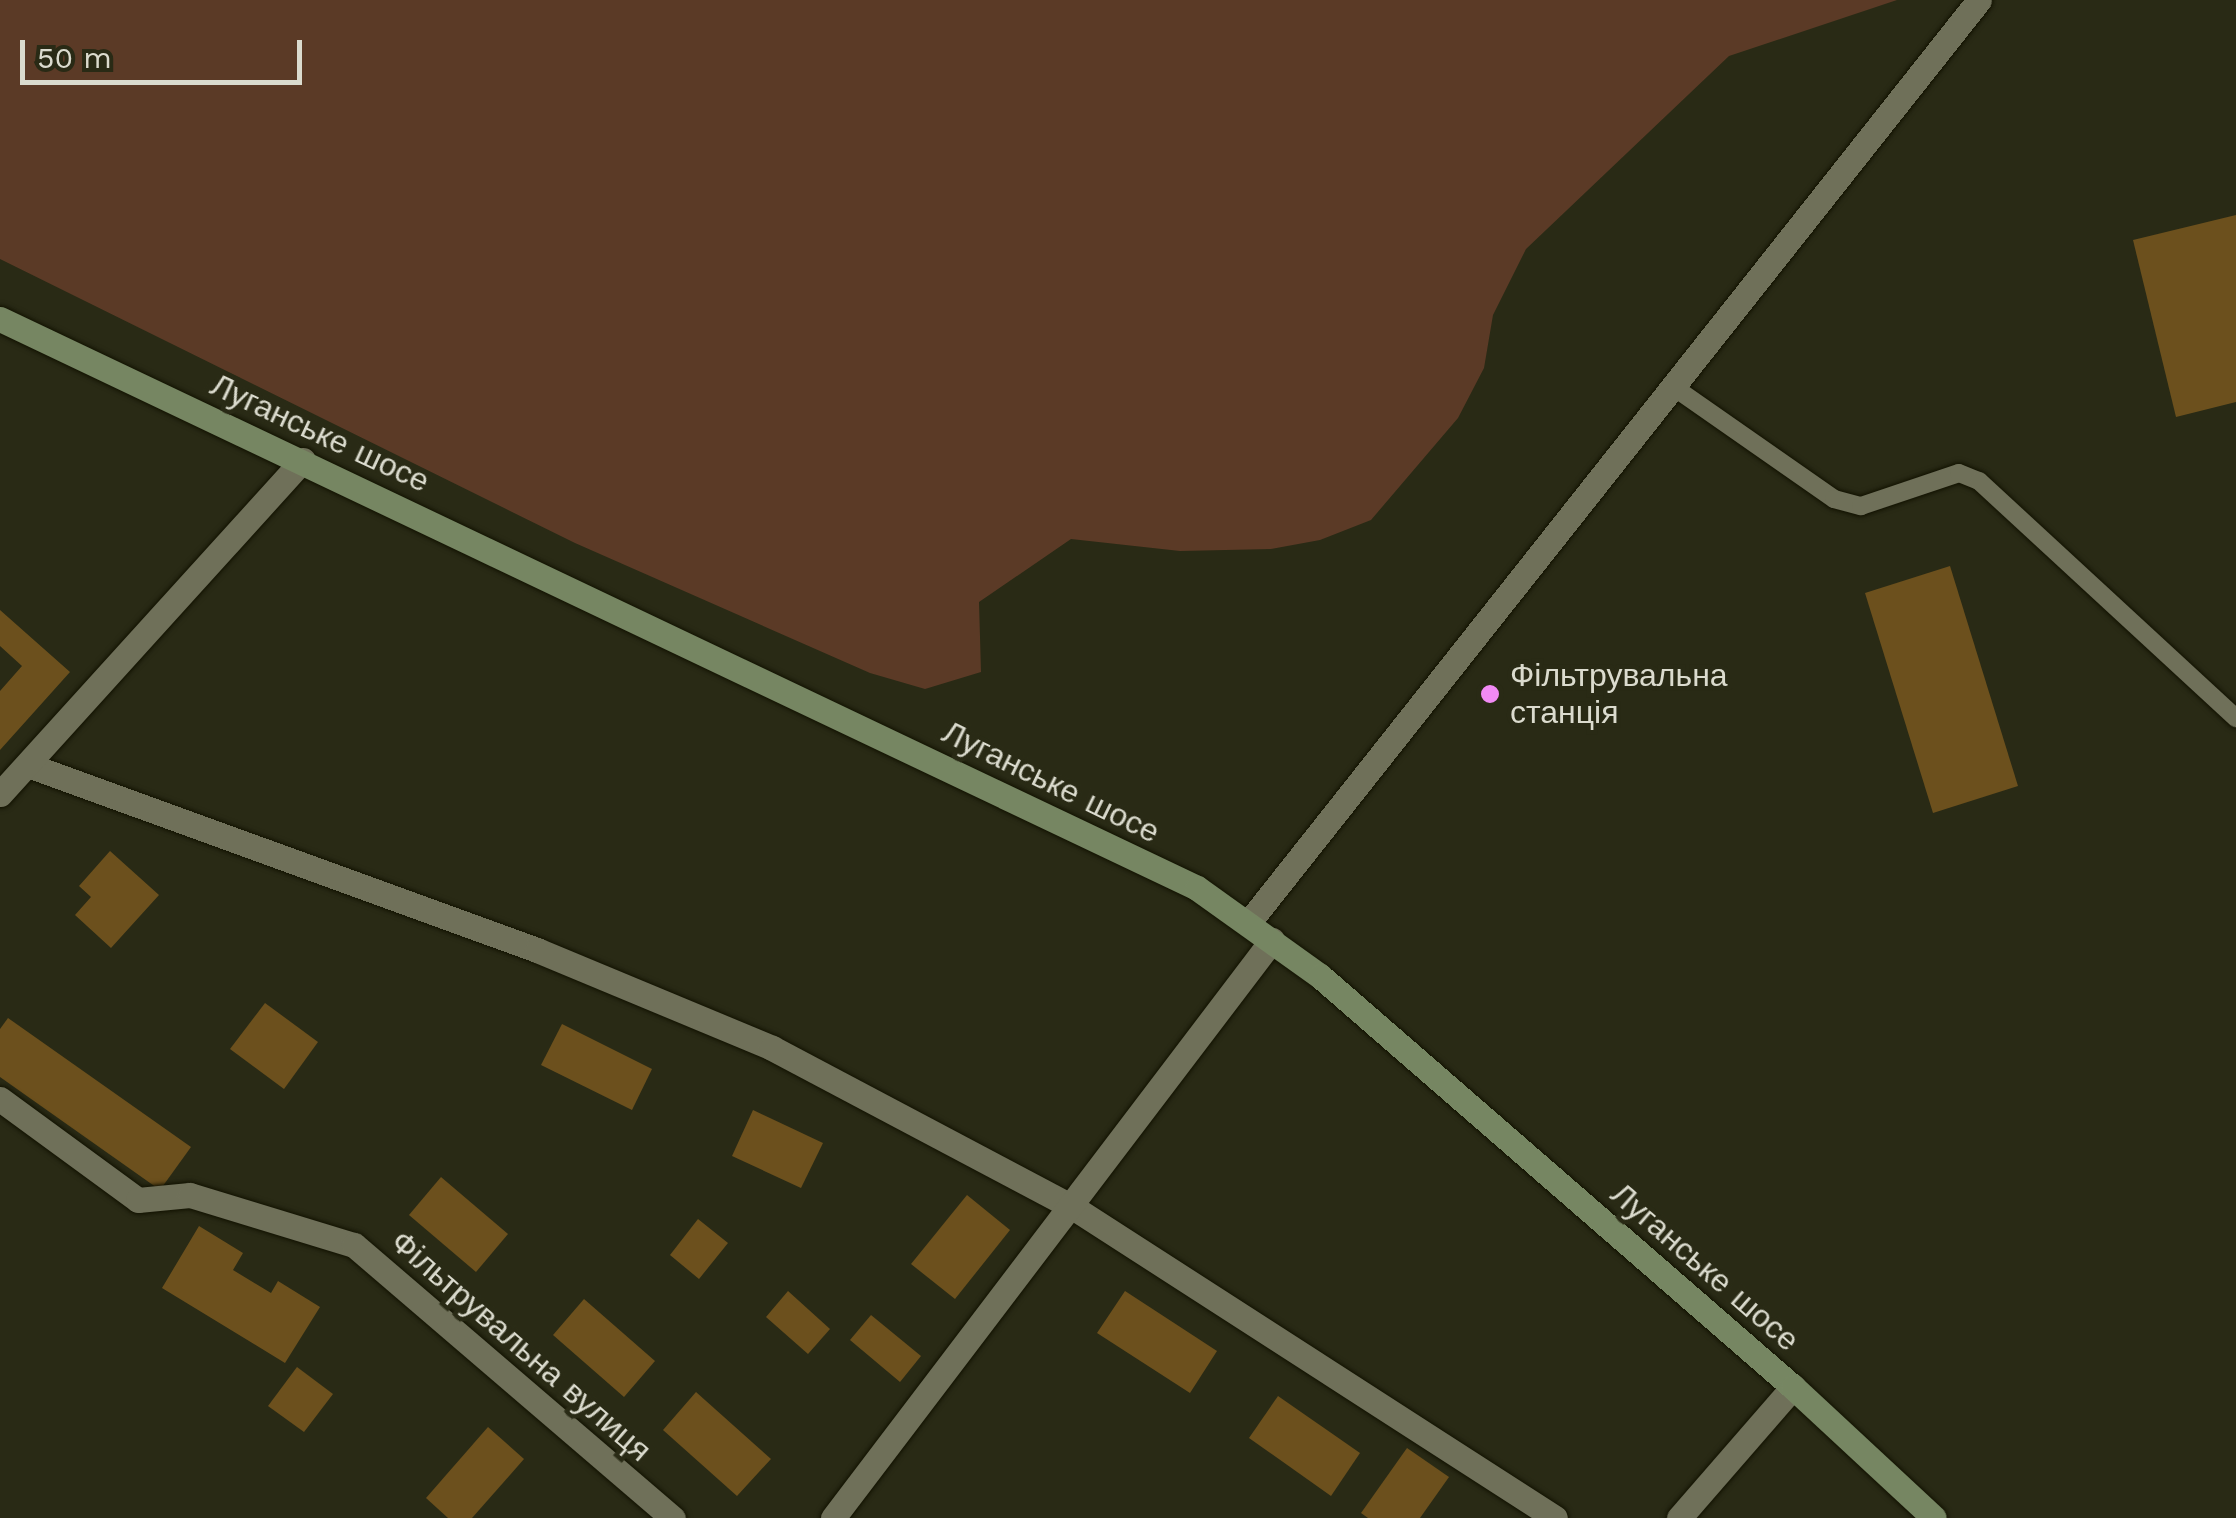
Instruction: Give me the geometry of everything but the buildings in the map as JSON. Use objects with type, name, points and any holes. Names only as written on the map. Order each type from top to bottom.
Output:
[{"type":"main road","name":"Луганське шосе","points":[[0,318],[1197,888],[1272,940],[1793,1386],[1934,1518]]},
{"type":"street","points":[[1248,922],[1979,0]]},
{"type":"street","points":[[0,794],[303,460]]},
{"type":"street","points":[[28,765],[537,950],[772,1048],[1074,1208],[1555,1518]]},
{"type":"street","points":[[833,1518],[1074,1208],[1272,940]]},
{"type":"street","name":"Фільтрувальна вулиця","points":[[0,1099],[138,1200],[190,1195],[354,1245],[673,1518]]},
{"type":"street","points":[[1679,1518],[1793,1386]]},
{"type":"lane","points":[[1675,388],[1834,499],[1860,506],[1959,474],[1979,480],[2236,718]]},
{"type":"shaded area","points":[[0,0],[1897,0],[1729,56],[1526,249],[1493,315],[1484,368],[1458,418],[1371,520],[1320,540],[1271,549],[1180,551],[1071,539],[979,602],[981,672],[925,689],[870,673],[575,543],[0,259]]},
{"type":"place","name":"Фільтрувальна станція","points":[[1490,694]]}]
